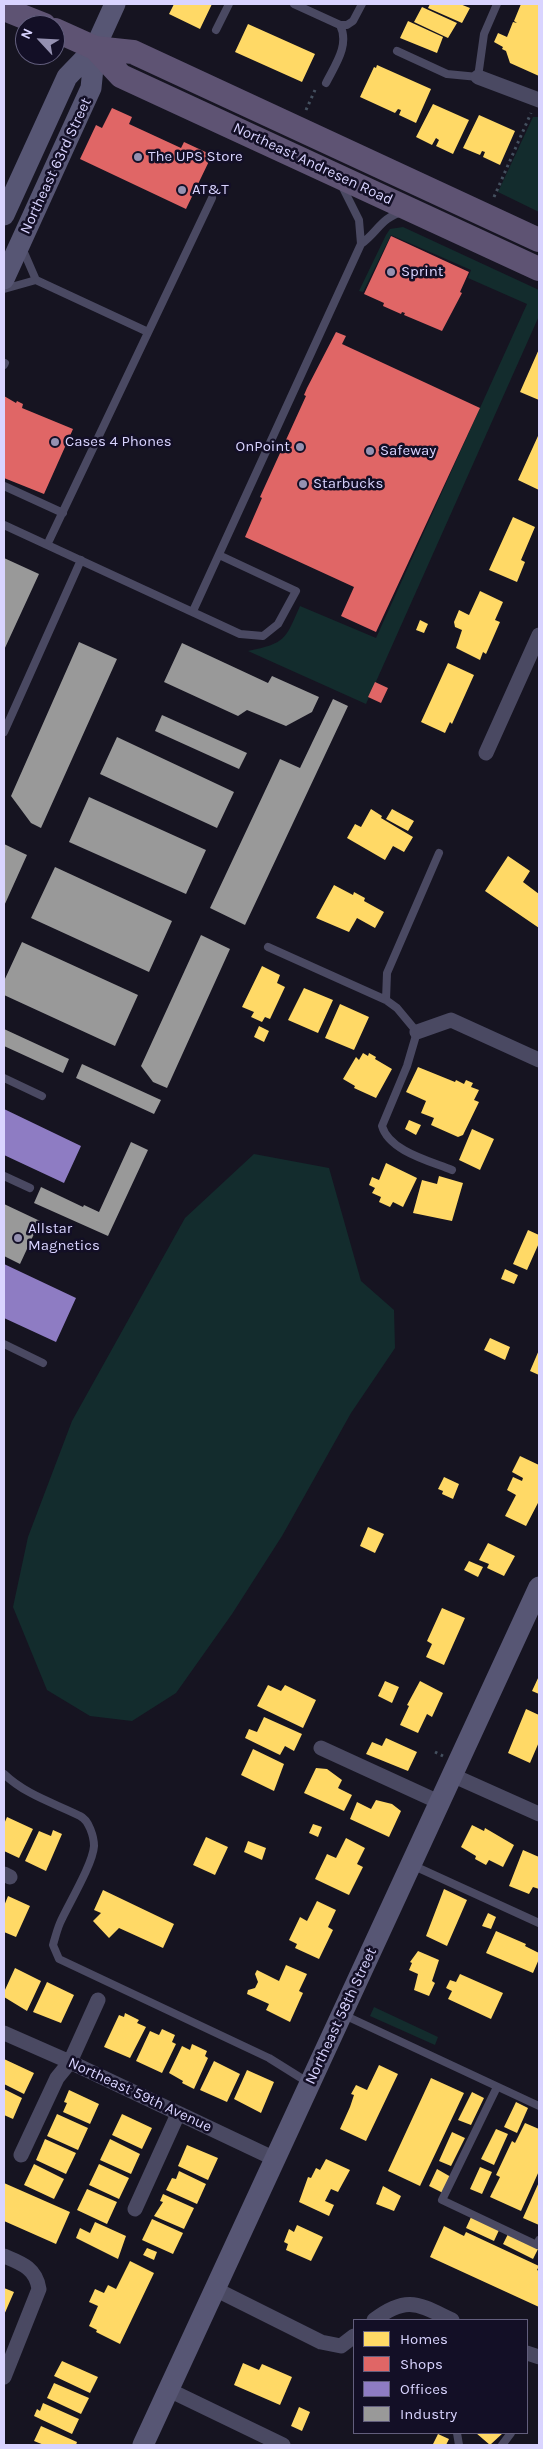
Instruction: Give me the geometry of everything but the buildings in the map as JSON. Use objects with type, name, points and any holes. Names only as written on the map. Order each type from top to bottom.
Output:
[{"type":"main road","points":[[4,9],[19,15]]},
{"type":"main road","name":"Northeast Andresen Road","points":[[65,34],[95,48],[133,52],[539,240]]},
{"type":"main road","name":"Northeast Andresen Road","points":[[95,48],[121,76],[539,269]]},
{"type":"street","name":"Northeast 63rd Street","points":[[4,279],[91,88],[95,48],[115,4]]},
{"type":"street","name":"Northeast 63rd Street","points":[[4,215],[67,77],[95,48]]},
{"type":"street","points":[[478,76],[535,106]]},
{"type":"street","points":[[486,753],[539,635]]},
{"type":"street","points":[[417,1032],[451,1020],[539,1060]]},
{"type":"street","name":"Northeast 58th Street","points":[[143,2445],[341,2013],[454,1776],[539,1587]]},
{"type":"street","points":[[322,1748],[441,1803]]},
{"type":"street","points":[[454,1776],[539,1814]]},
{"type":"street","points":[[21,2155],[57,2078],[70,2062],[98,2000]]},
{"type":"street","name":"Northeast 59th Avenue","points":[[4,2033],[70,2062],[275,2159]]},
{"type":"street","points":[[135,2209],[178,2114]]},
{"type":"street","points":[[4,2256],[30,2269],[38,2281],[37,2296],[4,2377]]},
{"type":"street","points":[[215,2289],[321,2342],[341,2346],[353,2337]]},
{"type":"street","points":[[376,2319],[395,2306],[409,2302],[450,2319]]},
{"type":"street","points":[[168,2390],[281,2445]]},
{"type":"lane","points":[[216,30],[229,4]]},
{"type":"lane","points":[[294,4],[340,25],[347,25],[353,21],[362,4]]},
{"type":"lane","points":[[397,51],[447,74],[478,76],[484,34],[497,4]]},
{"type":"lane","points":[[326,83],[344,45],[345,34],[340,25]]},
{"type":"lane","points":[[338,176],[357,214],[361,244]]},
{"type":"lane","points":[[47,545],[212,198]]},
{"type":"lane","points":[[193,612],[361,244],[371,237],[378,226],[388,218],[411,210]]},
{"type":"lane","points":[[20,243],[36,280]]},
{"type":"lane","points":[[4,289],[36,280],[148,332]]},
{"type":"lane","points":[[4,486],[63,513]]},
{"type":"lane","points":[[4,525],[240,634],[262,636],[278,624],[296,591],[218,556]]},
{"type":"lane","points":[[4,732],[81,560]]},
{"type":"lane","points":[[386,1000],[387,973],[439,853]]},
{"type":"lane","points":[[268,947],[386,1000],[397,1008],[417,1032],[407,1066],[382,1126],[384,1136],[402,1148],[452,1170]]},
{"type":"lane","points":[[4,1078],[42,1096]]},
{"type":"lane","points":[[4,1176],[30,1188]]},
{"type":"lane","points":[[4,1344],[43,1363]]},
{"type":"lane","points":[[4,1774],[15,1785],[34,1796],[83,1818],[91,1832],[94,1848],[60,1924],[53,1945],[60,1959],[269,2058],[309,2083]]},
{"type":"lane","points":[[412,1864],[539,1922]]},
{"type":"lane","points":[[341,2013],[539,2106]]},
{"type":"lane","points":[[497,2087],[442,2200],[537,2245],[539,2240]]},
{"type":"lane","points":[[502,2445],[510,2434]]},
{"type":"path","points":[[304,113],[315,90]]},
{"type":"path","points":[[492,200],[535,106]]},
{"type":"green space","points":[[533,117],[539,117],[539,212],[498,192]]},
{"type":"green space","points":[[403,227],[539,290],[539,316],[366,704],[248,651],[270,645],[283,638],[300,606],[376,638],[527,304],[468,278],[471,270],[391,235],[363,292],[359,291],[390,229]]},
{"type":"green space","points":[[254,1154],[329,1168],[361,1281],[394,1310],[395,1348],[351,1413],[282,1536],[232,1614],[176,1693],[132,1721],[90,1716],[47,1690],[13,1607],[28,1537],[72,1421],[185,1218]]},
{"type":"green space","points":[[374,2007],[438,2037],[435,2045],[370,2016]]},
{"type":"place","name":"The UPS Store","points":[[138,157]]},
{"type":"place","name":"AT&T","points":[[182,190]]},
{"type":"place","name":"Sprint","points":[[391,272]]},
{"type":"place","name":"Cases 4 Phones","points":[[55,442]]},
{"type":"place","name":"OnPoint","points":[[300,447]]},
{"type":"place","name":"Safeway","points":[[370,451]]},
{"type":"place","name":"Starbucks","points":[[303,484]]},
{"type":"place","name":"Allstar Magnetics","points":[[18,1238]]}]
